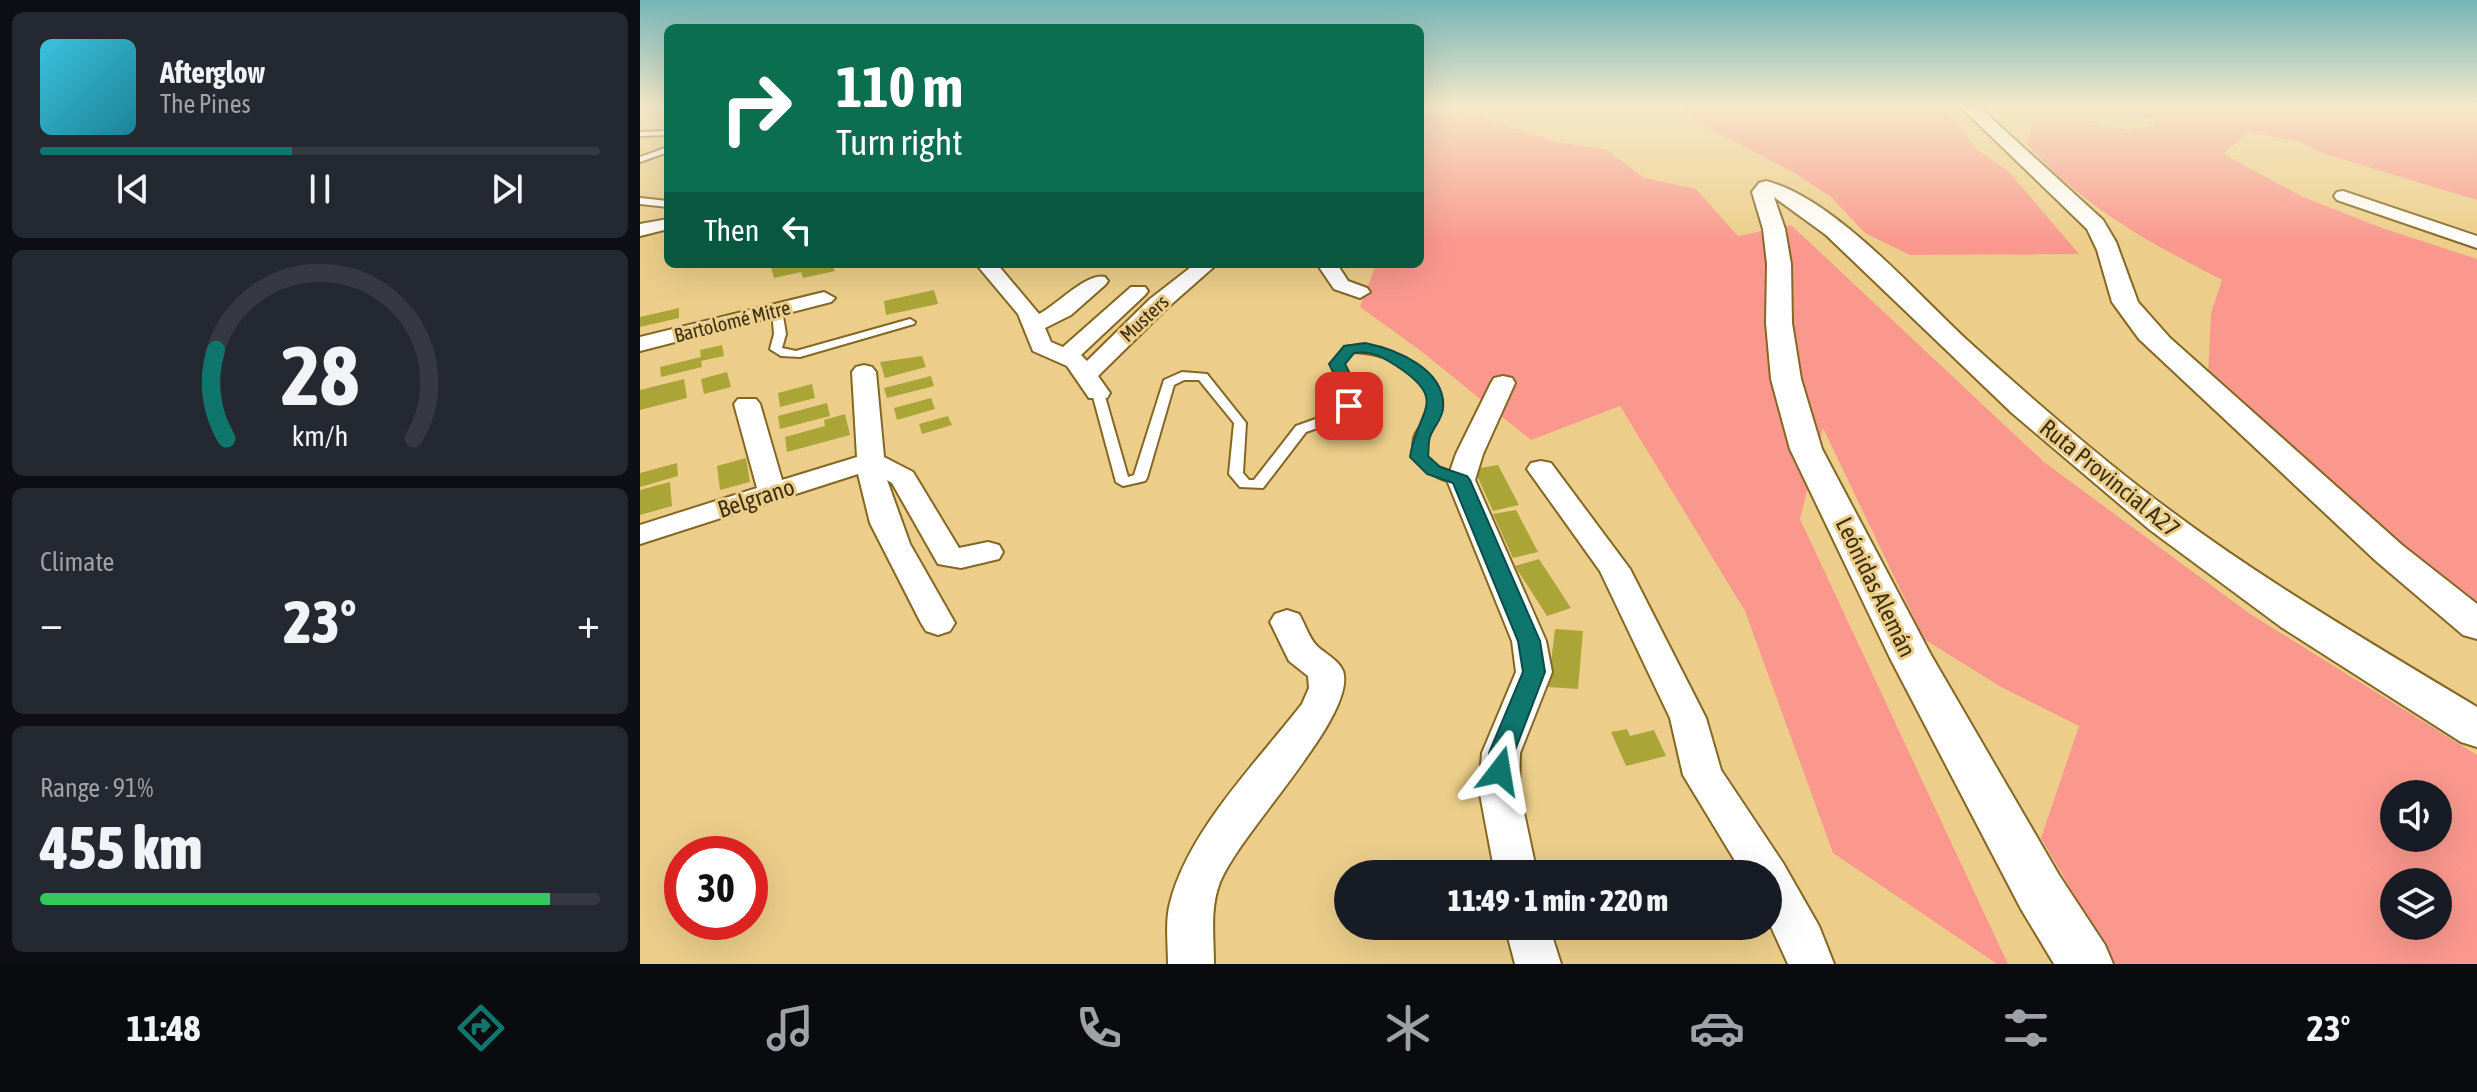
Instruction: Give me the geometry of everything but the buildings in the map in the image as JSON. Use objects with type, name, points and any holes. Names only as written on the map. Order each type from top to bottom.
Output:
[{"type":"street","points":[[2017,152],[2108,241],[2121,293],[2132,315],[2160,344],[2389,553],[2477,625]]},
{"type":"street","name":"Leónidas Alemán","points":[[1774,188],[1766,187],[1762,192],[1774,229],[1779,264],[1779,323],[1786,379],[1806,449],[1911,658],[2040,892],[2085,964]]},
{"type":"street","name":"Ruta Provincial A27","points":[[1774,188],[1822,221],[1988,376],[2103,477],[2238,578],[2477,729]]},
{"type":"street","points":[[2477,224],[2379,200],[2343,196],[2477,242]]},
{"type":"street","points":[[640,230],[664,225]]},
{"type":"street","points":[[989,268],[1028,313],[1041,346],[1075,361],[1091,385]]},
{"type":"street","name":"Musters","points":[[1091,385],[1158,304],[1202,268]]},
{"type":"street","points":[[1330,268],[1341,285],[1360,292]]},
{"type":"street","points":[[1033,325],[1063,310],[1098,281]]},
{"type":"street","points":[[1067,356],[1138,291]]},
{"type":"street","name":"Bartolomé Mitre","points":[[640,344],[824,298]]},
{"type":"street","points":[[864,372],[871,479],[901,559],[938,623]]},
{"type":"street","points":[[1503,383],[1494,412],[1467,454],[1461,480],[1529,641],[1534,672],[1501,753],[1499,789],[1513,860]]},
{"type":"street","points":[[747,404],[772,493]]},
{"type":"street","points":[[871,461],[903,478],[949,557],[961,558],[988,552]]},
{"type":"street","name":"Belgrano","points":[[640,535],[871,461]]},
{"type":"street","points":[[1541,469],[1614,569],[1688,718],[1703,775],[1757,860]]},
{"type":"street","points":[[1191,964],[1191,906],[1200,876],[1229,829],[1305,731],[1327,688],[1325,671],[1301,652],[1287,622]]},
{"type":"street","points":[[1782,903],[1803,941],[1811,964]]},
{"type":"street","points":[[1531,940],[1538,964]]},
{"type":"lane","points":[[640,160],[660,152]]},
{"type":"lane","points":[[640,201],[664,204]]},
{"type":"lane","points":[[777,310],[780,334],[776,349],[796,355],[910,322]]},
{"type":"lane","points":[[1091,385],[1123,482],[1140,478],[1168,383],[1182,376],[1203,377],[1240,423],[1236,474],[1245,484],[1258,485],[1301,429],[1332,418],[1349,406],[1351,392],[1337,364],[1349,349],[1365,347],[1384,351],[1423,376],[1434,391],[1435,412],[1422,437],[1419,457],[1433,470],[1461,480]]},
{"type":"shaded area","points":[[1424,152],[1610,152],[1644,178],[1696,189],[1738,236],[1791,225],[2044,462],[2250,614],[2477,755],[2477,964],[2114,964],[2041,838],[2079,726],[2001,687],[1924,639],[1823,428],[1800,519],[2008,964],[1997,964],[1833,853],[1745,611],[1620,406],[1531,440],[1421,351],[1360,307],[1375,268],[1424,268]]},
{"type":"shaded area","points":[[1754,152],[1980,152],[2009,172],[2079,254],[1910,255],[1865,233],[1831,197],[1793,172]]},
{"type":"shaded area","points":[[2035,152],[2225,152],[2223,154],[2303,197],[2382,228],[2477,259],[2477,612],[2208,376],[2211,313],[2222,280],[2118,221]]},
{"type":"shaded area","points":[[2477,152],[2477,200],[2322,153]]},
{"type":"route","points":[[1349,406],[1351,392],[1337,364],[1349,349],[1365,347],[1384,351],[1423,376],[1434,391],[1435,412],[1422,437],[1419,457],[1433,470],[1461,480],[1529,641],[1534,672],[1501,753],[1500,771]]}]
